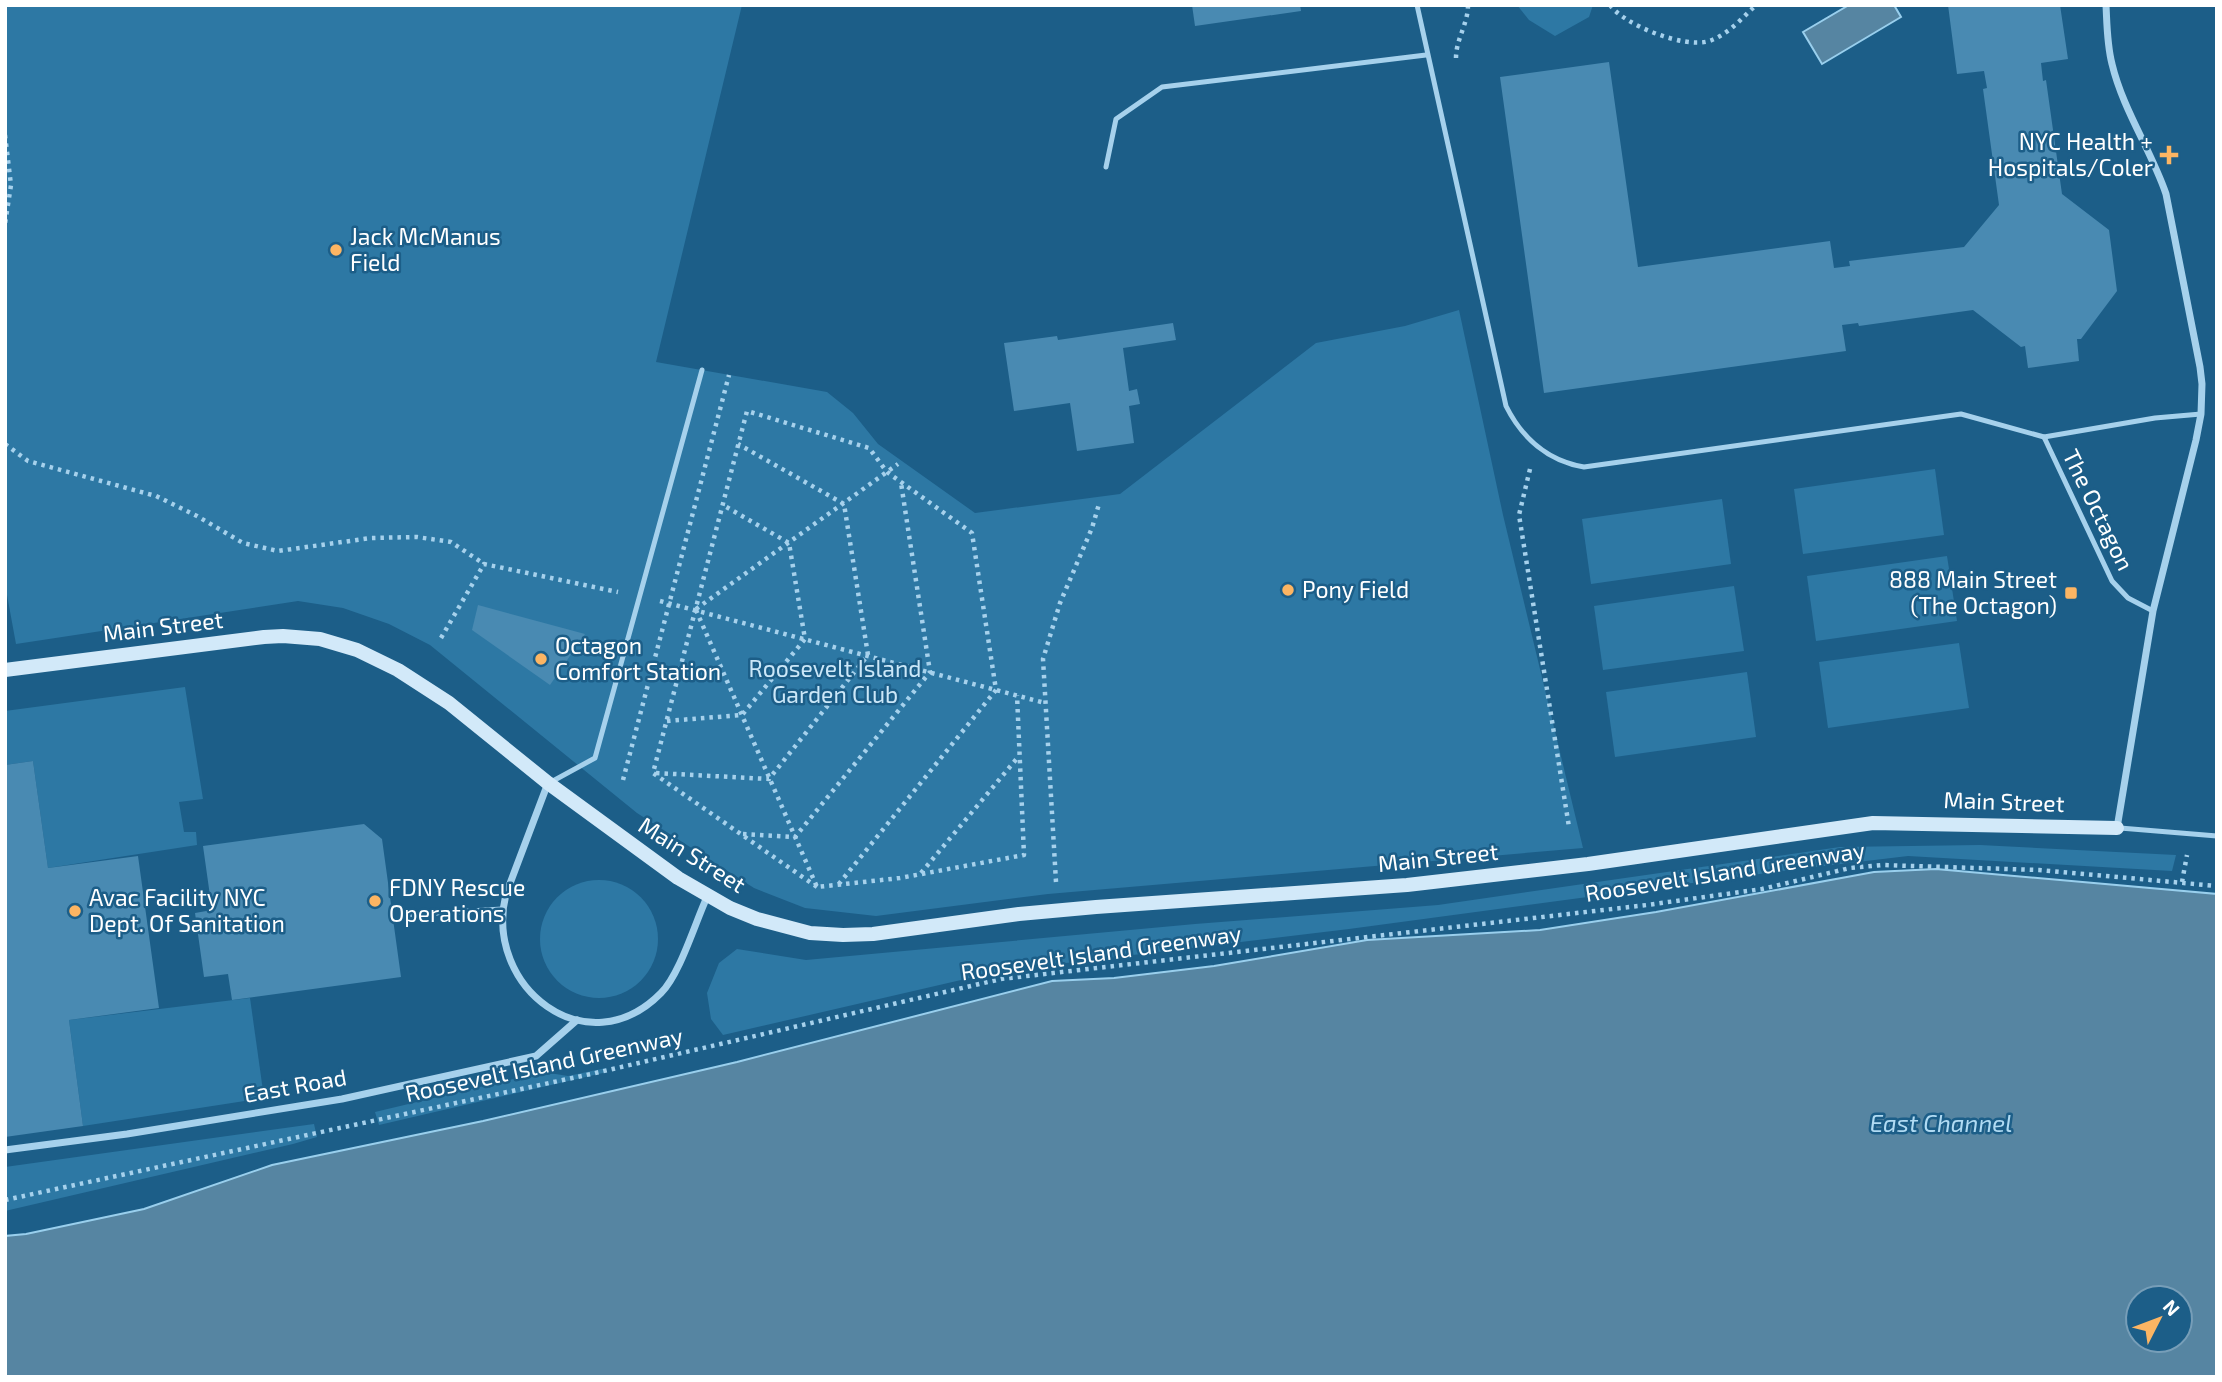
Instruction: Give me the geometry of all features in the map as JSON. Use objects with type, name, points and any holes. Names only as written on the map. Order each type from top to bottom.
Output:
[{"type":"street","points":[[2106,5],[2111,63],[2117,82],[2159,172],[2166,194],[2202,384],[2201,414],[2196,440],[2153,611],[2117,828]]},
{"type":"street","name":"Main Street","points":[[5,670],[264,637],[320,639],[348,647],[378,659],[449,703],[548,783],[707,897],[757,919],[810,933],[843,935],[1096,907],[1433,882],[1588,864],[1873,823],[2117,828]]},
{"type":"street","points":[[548,783],[502,909],[503,937],[515,972],[539,1001],[577,1020],[596,1023],[615,1020],[650,1003],[663,992],[672,977],[707,897]]},
{"type":"street","name":"East Road","points":[[5,1150],[127,1135],[342,1099],[536,1056],[577,1020]]},
{"type":"lane","points":[[1417,5],[1506,406],[1523,434],[1552,457],[1567,464],[1584,467],[1961,414],[2043,437]]},
{"type":"lane","points":[[1106,167],[1116,119],[1162,87],[1426,55]]},
{"type":"lane","points":[[548,783],[595,758],[702,370]]},
{"type":"lane","name":"The Octagon","points":[[2153,611],[2128,598],[2112,580],[2043,437],[2155,418],[2201,414]]},
{"type":"lane","points":[[2117,828],[2217,836]]},
{"type":"lane","points":[[405,915],[502,909]]},
{"type":"path","points":[[1432,81],[1457,74],[1456,44],[1468,16],[1468,5]]},
{"type":"path","points":[[1610,5],[1618,16],[1638,26],[1689,43],[1707,42],[1721,36],[1756,5]]},
{"type":"path","points":[[5,135],[11,185],[5,224]]},
{"type":"path","points":[[624,780],[729,375]]},
{"type":"path","points":[[653,773],[747,411],[869,448],[887,472],[972,533],[996,690],[838,885]]},
{"type":"path","points":[[1534,443],[1519,515],[1569,827]]},
{"type":"path","points":[[5,444],[27,461],[156,496],[243,543],[278,551],[371,538],[417,537],[451,542],[484,564],[696,609],[1045,703]]},
{"type":"path","points":[[738,444],[844,504]]},
{"type":"path","points":[[696,609],[898,464]]},
{"type":"path","points":[[796,837],[930,672],[901,482]]},
{"type":"path","points":[[769,779],[868,655],[844,504]]},
{"type":"path","points":[[1056,882],[1043,659],[1060,603],[1092,528],[1099,504]]},
{"type":"path","points":[[723,505],[789,542]]},
{"type":"path","points":[[667,721],[742,715],[805,639],[789,542]]},
{"type":"path","points":[[441,638],[484,564]]},
{"type":"path","points":[[696,609],[817,887]]},
{"type":"path","points":[[653,773],[817,887],[920,874],[1024,855],[1017,695]]},
{"type":"path","points":[[920,874],[1020,756]]},
{"type":"path","points":[[653,773],[769,779]]},
{"type":"path","points":[[740,833],[796,837]]},
{"type":"path","name":"Roosevelt Island Greenway","points":[[5,1200],[590,1074],[1001,979],[1647,905],[1762,889],[1850,868],[1882,865],[2039,870],[2217,886]]},
{"type":"green space","name":"Roosevelt Island Garden Club","points":[[5,5],[742,5],[656,362],[827,392],[853,413],[878,444],[975,513],[1120,494],[1316,343],[1405,326],[1459,310],[1503,515],[1583,848],[1048,894],[876,916],[805,908],[754,888],[637,813],[430,645],[389,624],[343,608],[298,601],[16,644],[5,584]]},
{"type":"green space","points":[[1517,5],[1593,5],[1589,17],[1555,36],[1529,20]]},
{"type":"green space","points":[[1935,469],[1944,535],[1803,554],[1794,489]]},
{"type":"green space","points":[[1722,499],[1731,564],[1591,584],[1582,519]]},
{"type":"green space","points":[[1947,556],[1957,621],[1816,641],[1807,576]]},
{"type":"green space","points":[[1734,586],[1744,651],[1603,670],[1594,606]]},
{"type":"green space","points":[[1959,643],[1969,708],[1828,728],[1819,662]]},
{"type":"green space","points":[[1747,672],[1756,737],[1615,757],[1606,692]]},
{"type":"green space","points":[[185,687],[203,799],[179,802],[184,832],[196,832],[197,845],[48,868],[33,761],[5,765],[5,711]]},
{"type":"green space","points":[[1980,845],[2176,855],[2172,871],[1908,856],[1782,871],[1349,929],[1000,971],[723,1035],[711,1019],[707,993],[719,963],[737,949],[806,960],[1195,924],[1438,905],[1840,847]]},
{"type":"green space","points":[[599,880],[632,890],[648,906],[658,939],[648,972],[632,988],[599,998],[566,988],[550,972],[540,939],[550,906],[566,890]]},
{"type":"green space","points":[[250,998],[264,1098],[83,1126],[69,1020]]},
{"type":"green space","points":[[606,1068],[607,1072],[379,1125],[375,1112],[543,1072],[568,1076]]},
{"type":"green space","points":[[314,1124],[317,1137],[293,1144],[5,1211],[5,1167]]},
{"type":"water","points":[[1849,5],[1894,5],[1901,17],[1822,64],[1803,32]]},
{"type":"water","name":"East Channel","points":[[1936,869],[2217,894],[2217,1377],[5,1377],[5,1236],[144,1209],[272,1165],[483,1121],[737,1062],[1052,981],[1114,978],[1214,966],[1367,940],[1540,930],[1656,912],[1874,872]]},
{"type":"building","points":[[1192,5],[1300,5],[1301,11],[1195,26]]},
{"type":"building","points":[[1948,5],[2060,5],[2068,59],[2041,63],[2043,81],[2046,80],[2062,194],[2109,230],[2117,291],[2081,339],[2077,339],[2079,361],[2028,368],[2025,346],[2021,347],[1973,310],[1859,326],[1858,323],[1842,325],[1846,351],[1544,393],[1500,77],[1609,62],[1638,267],[1830,241],[1834,268],[1850,266],[1849,261],[1964,247],[1999,205],[1983,89],[1987,88],[1984,71],[1957,74]]},
{"type":"building","points":[[1173,323],[1176,340],[1123,348],[1129,391],[1137,389],[1140,404],[1129,406],[1134,443],[1077,451],[1070,403],[1014,411],[1004,343],[1057,336],[1058,340]]},
{"type":"building","name":"Octagon Comfort Station","points":[[478,605],[585,634],[550,685],[472,630]]},
{"type":"building","name":"Avac Facility NYC Dept. Of Sanitation","points":[[33,761],[48,868],[138,856],[159,1008],[69,1020],[83,1126],[5,1137],[5,765]]},
{"type":"building","points":[[364,824],[382,839],[401,977],[232,1000],[228,974],[204,977],[195,913],[212,910],[203,846]]},
{"type":"place","name":"NYC Health + Hospitals/Coler","points":[[2169,155]]},
{"type":"place","name":"Jack McManus Field","points":[[336,250]]},
{"type":"place","name":"Pony Field","points":[[1288,590]]},
{"type":"place","name":"888 Main Street (The Octagon)","points":[[2071,593]]},
{"type":"place","name":"Octagon Comfort Station","points":[[541,659]]},
{"type":"place","name":"FDNY Rescue Operations","points":[[375,901]]},
{"type":"place","name":"Avac Facility NYC Dept. Of Sanitation","points":[[75,911]]}]
